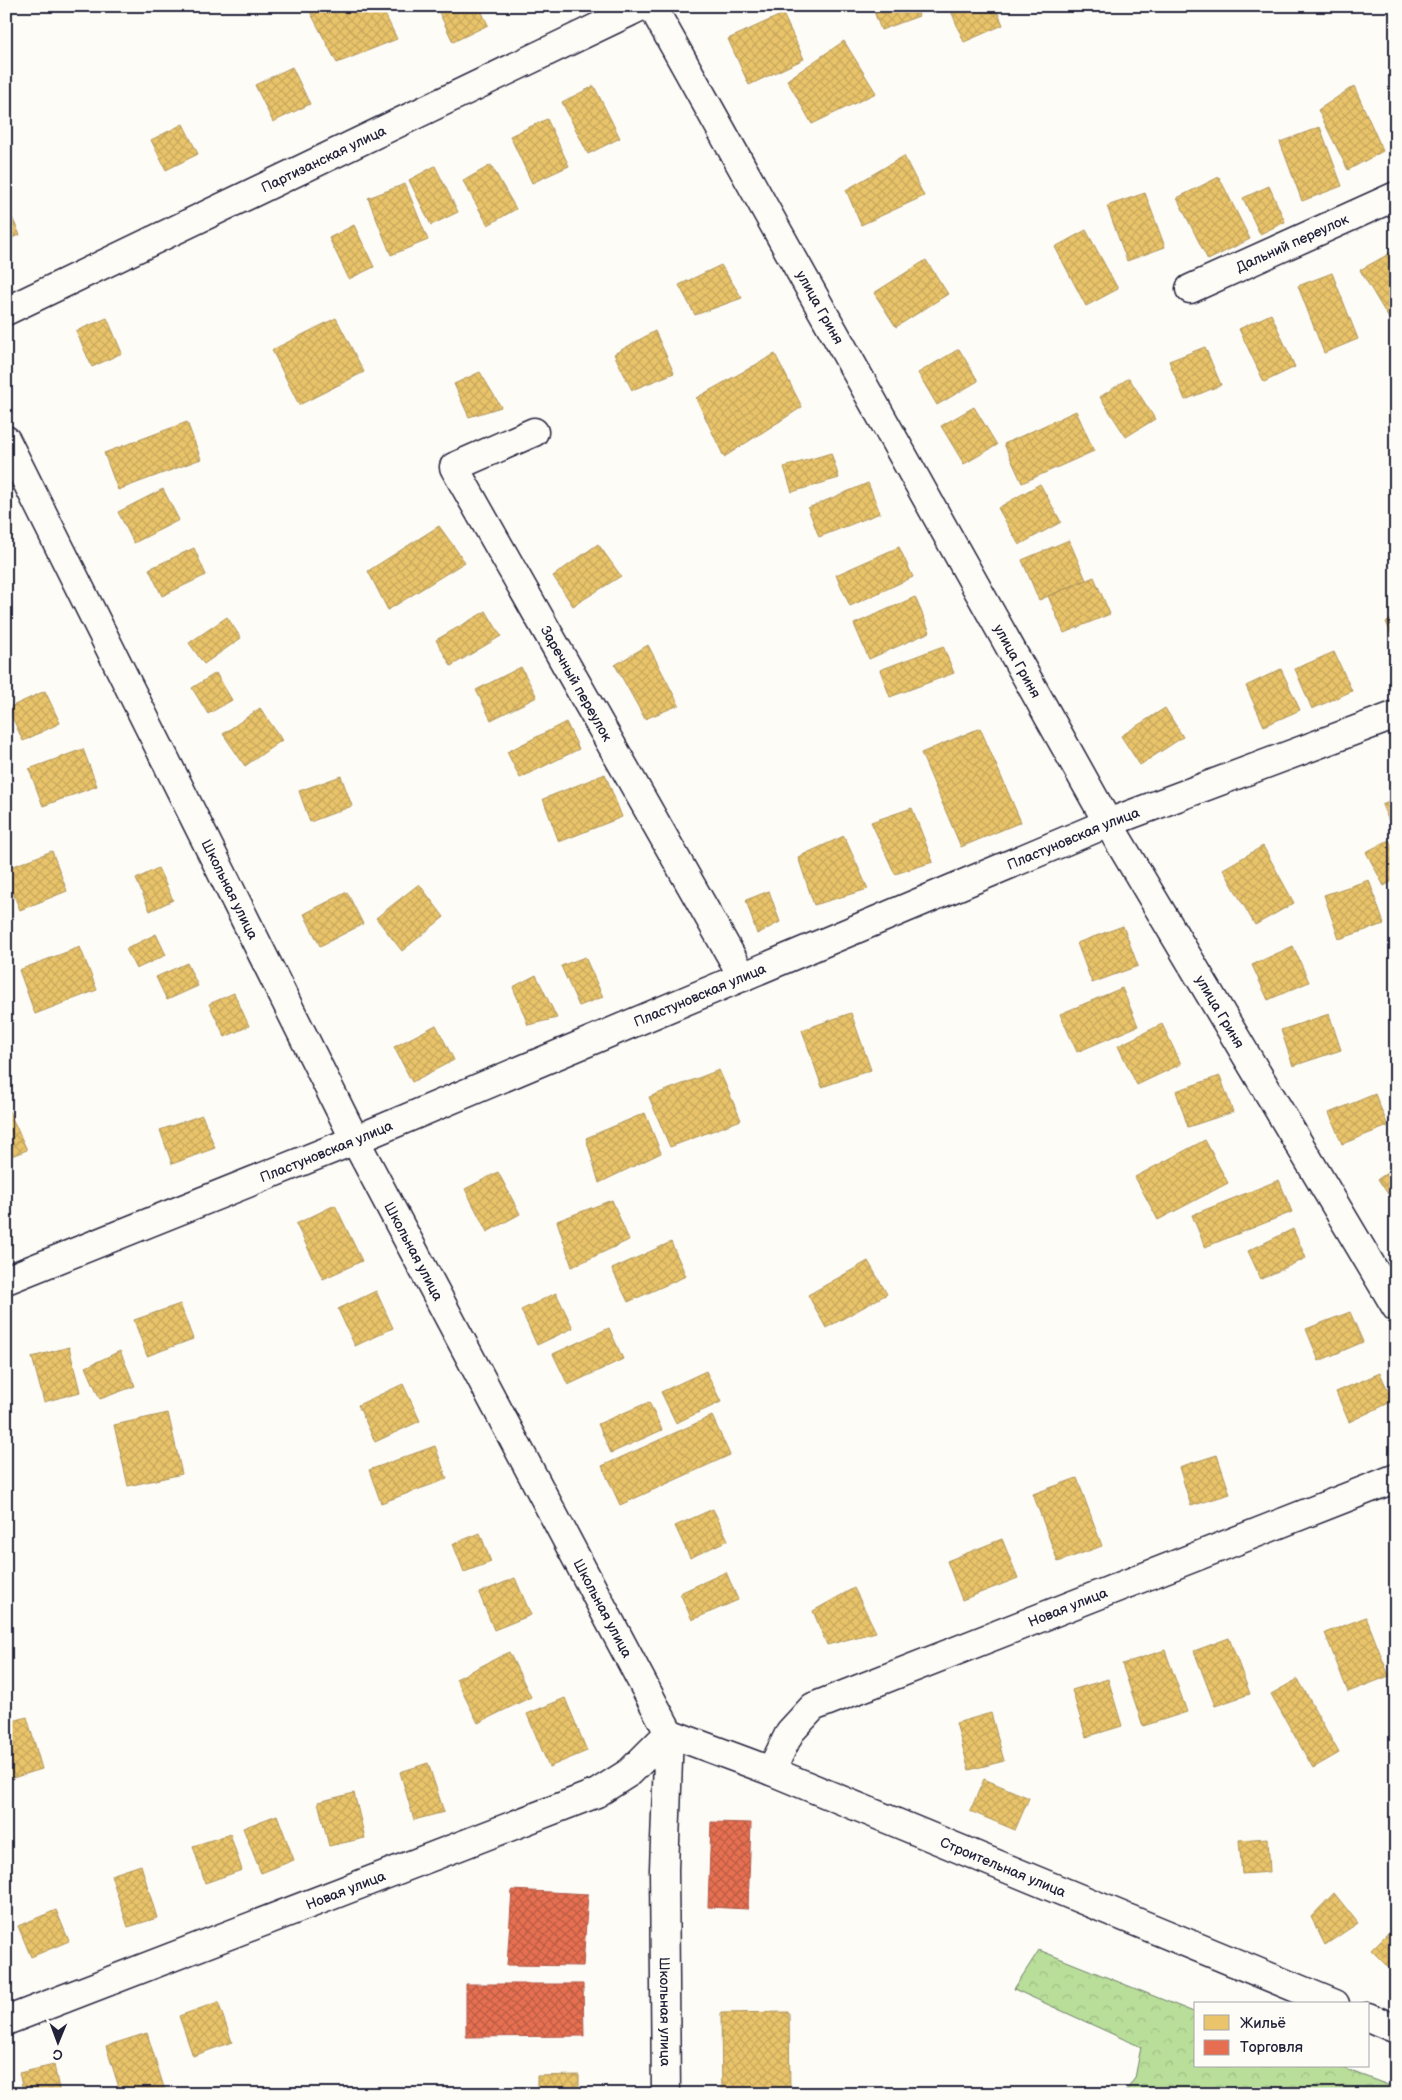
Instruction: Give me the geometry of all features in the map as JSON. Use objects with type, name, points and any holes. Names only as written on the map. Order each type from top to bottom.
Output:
[{"type":"street","name":"Партизанская улица","points":[[6,311],[642,6]]},
{"type":"street","name":"улица Гриня","points":[[652,6],[1108,823],[1396,1307]]},
{"type":"street","name":"Дальний переулок","points":[[1190,289],[1396,196]]},
{"type":"street","name":"Заречный переулок","points":[[534,432],[454,467],[743,977]]},
{"type":"street","name":"Школьная улица","points":[[6,440],[355,1140],[668,1733],[664,1869],[666,2094]]},
{"type":"street","name":"Пластуновская улица","points":[[6,1280],[355,1140],[1108,823],[1396,715]]},
{"type":"street","name":"Новая улица","points":[[771,1772],[790,1732],[813,1708],[1396,1478]]},
{"type":"street","name":"Строительная улица","points":[[668,1733],[771,1772],[1330,2002]]},
{"type":"street","name":"Новая улица","points":[[6,2021],[597,1793],[630,1772],[668,1733]]},
{"type":"street","points":[[1370,2018],[1396,2029]]},
{"type":"green space","points":[[1039,1950],[1194,2012],[1194,2068],[1342,2068],[1396,2088],[1396,2094],[1124,2094],[1135,2078],[1141,2047],[1014,1989]]},
{"type":"building: Жильё","points":[[307,6],[381,6],[397,39],[337,63]]},
{"type":"building: Жильё","points":[[445,6],[479,6],[488,25],[453,42],[438,10]]},
{"type":"building: Жильё","points":[[872,6],[916,6],[919,16],[881,30]]},
{"type":"building: Жильё","points":[[949,6],[995,6],[1003,25],[964,42]]},
{"type":"building: Жильё","points":[[783,14],[804,59],[749,85],[728,39]]},
{"type":"building: Жильё","points":[[844,41],[876,93],[812,124],[787,80]]},
{"type":"building: Жильё","points":[[292,67],[310,104],[273,122],[255,85]]},
{"type":"building: Жильё","points":[[594,86],[620,138],[588,154],[562,102]]},
{"type":"building: Жильё","points":[[1354,86],[1383,151],[1348,170],[1318,110]]},
{"type":"building: Жильё","points":[[547,119],[569,166],[532,183],[510,136]]},
{"type":"building: Жильё","points":[[183,124],[198,154],[166,170],[151,140]]},
{"type":"building: Жильё","points":[[1320,127],[1342,186],[1302,201],[1280,142]]},
{"type":"building: Жильё","points":[[904,156],[924,196],[861,225],[846,190]]},
{"type":"building: Жильё","points":[[491,165],[516,209],[488,225],[463,181]]},
{"type":"building: Жильё","points":[[435,166],[458,212],[431,225],[409,180]]},
{"type":"building: Жильё","points":[[1219,177],[1250,239],[1208,260],[1177,198]]},
{"type":"building: Жильё","points":[[405,184],[428,240],[391,255],[368,198]]},
{"type":"building: Жильё","points":[[1269,186],[1285,222],[1260,234],[1243,198]]},
{"type":"building: Жильё","points":[[1145,193],[1165,247],[1127,261],[1107,206]]},
{"type":"building: Жильё","points":[[6,204],[20,235],[6,240]]},
{"type":"building: Жильё","points":[[354,225],[374,267],[349,279],[329,238]]},
{"type":"building: Жильё","points":[[1086,230],[1118,289],[1086,306],[1055,247]]},
{"type":"building: Жильё","points":[[1396,250],[1396,319],[1391,322],[1360,270]]},
{"type":"building: Жильё","points":[[926,260],[948,294],[896,327],[874,293]]},
{"type":"building: Жильё","points":[[721,265],[742,298],[695,315],[679,285]]},
{"type":"building: Жильё","points":[[1332,273],[1358,339],[1324,353],[1298,286]]},
{"type":"building: Жильё","points":[[1271,314],[1295,367],[1264,382],[1239,329]]},
{"type":"building: Жильё","points":[[107,318],[122,353],[92,367],[76,331]]},
{"type":"building: Жильё","points":[[336,318],[364,372],[299,405],[272,350]]},
{"type":"building: Жильё","points":[[655,331],[674,373],[632,390],[614,354]]},
{"type":"building: Жильё","points":[[1205,347],[1221,385],[1185,400],[1169,361]]},
{"type":"building: Жильё","points":[[959,349],[978,381],[937,405],[918,373]]},
{"type":"building: Жильё","points":[[775,354],[802,407],[724,457],[696,398]]},
{"type":"building: Жильё","points":[[480,372],[501,407],[469,417],[454,384]]},
{"type":"building: Жильё","points":[[1129,378],[1155,419],[1126,437],[1100,397]]},
{"type":"building: Жильё","points":[[974,407],[997,445],[964,464],[941,426]]},
{"type":"building: Жильё","points":[[1076,411],[1094,451],[1022,483],[1004,444]]},
{"type":"building: Жильё","points":[[187,422],[201,459],[118,490],[104,453]]},
{"type":"building: Жильё","points":[[831,453],[839,478],[792,492],[784,467]]},
{"type":"building: Жильё","points":[[868,483],[880,513],[819,537],[808,508]]},
{"type":"building: Жильё","points":[[1040,484],[1061,522],[1019,545],[998,508]]},
{"type":"building: Жильё","points":[[163,489],[179,520],[134,543],[118,512]]},
{"type":"building: Жильё","points":[[439,526],[465,562],[388,610],[368,571]]},
{"type":"building: Жильё","points":[[1069,540],[1086,580],[1039,600],[1022,560]]},
{"type":"building: Жильё","points":[[598,544],[621,576],[573,606],[553,576]]},
{"type":"building: Жильё","points":[[899,547],[913,577],[850,606],[836,575]]},
{"type":"building: Жильё","points":[[194,548],[206,575],[162,596],[149,569]]},
{"type":"building: Жильё","points":[[1094,577],[1110,614],[1064,633],[1048,596]]},
{"type":"building: Жильё","points":[[915,597],[930,632],[869,659],[854,624]]},
{"type":"building: Жильё","points":[[486,611],[501,636],[451,666],[436,640]]},
{"type":"building: Жильё","points":[[227,617],[241,638],[204,664],[189,643]]},
{"type":"building: Жильё","points":[[1396,618],[1396,644],[1386,622]]},
{"type":"building: Жильё","points":[[648,645],[679,705],[645,719],[615,665]]},
{"type":"building: Жильё","points":[[943,646],[954,673],[890,697],[880,670]]},
{"type":"building: Жильё","points":[[1334,652],[1352,691],[1312,709],[1295,669]]},
{"type":"building: Жильё","points":[[521,667],[537,697],[491,720],[476,690]]},
{"type":"building: Жильё","points":[[1281,669],[1300,710],[1264,726],[1246,686]]},
{"type":"building: Жильё","points":[[216,673],[232,700],[208,714],[192,688]]},
{"type":"building: Жильё","points":[[45,691],[60,723],[23,741],[8,708]]},
{"type":"building: Жильё","points":[[260,708],[282,740],[245,766],[223,734]]},
{"type":"building: Жильё","points":[[1165,708],[1183,737],[1140,765],[1121,736]]},
{"type":"building: Жильё","points":[[566,722],[579,749],[520,778],[507,752]]},
{"type":"building: Жильё","points":[[980,728],[1021,822],[961,847],[921,753]]},
{"type":"building: Жильё","points":[[83,749],[97,786],[43,806],[29,769]]},
{"type":"building: Жильё","points":[[605,774],[622,817],[559,842],[543,799]]},
{"type":"building: Жильё","points":[[341,776],[352,806],[310,822],[299,791]]},
{"type":"building: Жильё","points":[[1396,799],[1396,837],[1382,805]]},
{"type":"building: Жильё","points":[[912,808],[933,862],[895,874],[871,822]]},
{"type":"building: Жильё","points":[[844,836],[868,889],[814,905],[798,857]]},
{"type":"building: Жильё","points":[[1389,840],[1396,853],[1396,879],[1384,886],[1366,852]]},
{"type":"building: Жильё","points":[[1263,846],[1294,903],[1255,925],[1223,869]]},
{"type":"building: Жильё","points":[[52,851],[67,891],[20,910],[6,876],[6,869]]},
{"type":"building: Жильё","points":[[158,868],[173,900],[150,911],[136,879]]},
{"type":"building: Жильё","points":[[1369,880],[1384,924],[1339,939],[1324,895]]},
{"type":"building: Жильё","points":[[419,884],[444,917],[402,951],[376,918]]},
{"type":"building: Жильё","points":[[769,891],[780,922],[757,934],[746,900]]},
{"type":"building: Жильё","points":[[347,892],[363,924],[320,946],[304,914]]},
{"type":"building: Жильё","points":[[1123,926],[1138,966],[1092,983],[1077,943]]},
{"type":"building: Жильё","points":[[156,934],[166,955],[136,969],[126,949]]},
{"type":"building: Жильё","points":[[1293,946],[1309,982],[1268,1000],[1252,965]]},
{"type":"building: Жильё","points":[[80,947],[97,990],[35,1014],[19,970]]},
{"type":"building: Жильё","points":[[585,957],[603,997],[579,1006],[561,966]]},
{"type":"building: Жильё","points":[[187,963],[198,986],[167,1000],[156,977]]},
{"type":"building: Жильё","points":[[536,975],[557,1018],[528,1025],[513,987]]},
{"type":"building: Жильё","points":[[1122,988],[1138,1026],[1077,1052],[1060,1014]]},
{"type":"building: Жильё","points":[[234,993],[249,1026],[225,1037],[209,1004]]},
{"type":"building: Жильё","points":[[851,1013],[871,1070],[822,1087],[802,1030]]},
{"type":"building: Жильё","points":[[1329,1014],[1341,1050],[1293,1066],[1281,1030]]},
{"type":"building: Жильё","points":[[1162,1024],[1181,1064],[1137,1085],[1118,1046]]},
{"type":"building: Жильё","points":[[436,1025],[454,1060],[412,1082],[394,1047]]},
{"type":"building: Жильё","points":[[719,1070],[741,1120],[670,1147],[649,1097]]},
{"type":"building: Жильё","points":[[1220,1076],[1233,1112],[1188,1127],[1176,1091]]},
{"type":"building: Жильё","points":[[1375,1094],[1388,1126],[1342,1144],[1329,1113]]},
{"type":"building: Жильё","points":[[6,1105],[27,1150],[6,1158]]},
{"type":"building: Жильё","points":[[645,1113],[661,1153],[599,1183],[586,1138]]},
{"type":"building: Жильё","points":[[202,1115],[215,1148],[172,1164],[160,1130]]},
{"type":"building: Жильё","points":[[1205,1140],[1228,1183],[1158,1220],[1135,1177]]},
{"type":"building: Жильё","points":[[1396,1167],[1396,1206],[1378,1179]]},
{"type":"building: Жильё","points":[[498,1172],[520,1214],[487,1232],[465,1189]]},
{"type":"building: Жильё","points":[[1279,1180],[1292,1212],[1205,1247],[1192,1215]]},
{"type":"building: Жильё","points":[[612,1200],[629,1240],[572,1267],[557,1221]]},
{"type":"building: Жильё","points":[[335,1205],[362,1261],[323,1279],[296,1224]]},
{"type":"building: Жильё","points":[[1293,1229],[1306,1258],[1261,1279],[1248,1251]]},
{"type":"building: Жильё","points":[[671,1242],[686,1276],[628,1302],[612,1269]]},
{"type":"building: Жильё","points":[[868,1261],[887,1294],[826,1328],[808,1295]]},
{"type":"building: Жильё","points":[[376,1291],[393,1328],[355,1346],[338,1309]]},
{"type":"building: Жильё","points":[[556,1293],[573,1328],[537,1345],[521,1310]]},
{"type":"building: Жильё","points":[[180,1304],[193,1339],[147,1356],[134,1320]]},
{"type":"building: Жильё","points":[[1350,1312],[1363,1342],[1319,1361],[1306,1329]]},
{"type":"building: Жильё","points":[[609,1328],[623,1359],[568,1385],[553,1354]]},
{"type":"building: Жильё","points":[[69,1347],[80,1392],[44,1402],[32,1357]]},
{"type":"building: Жильё","points":[[120,1351],[135,1386],[100,1399],[86,1367]]},
{"type":"building: Жильё","points":[[706,1371],[721,1402],[676,1423],[661,1392]]},
{"type":"building: Жильё","points":[[1380,1373],[1393,1401],[1349,1422],[1336,1392]]},
{"type":"building: Жильё","points":[[403,1384],[420,1421],[375,1442],[358,1405]]},
{"type":"building: Жильё","points":[[649,1402],[662,1430],[611,1453],[598,1424]]},
{"type":"building: Жильё","points":[[168,1413],[182,1474],[128,1486],[114,1425]]},
{"type":"building: Жильё","points":[[712,1416],[730,1455],[620,1505],[602,1466]]},
{"type":"building: Жильё","points":[[435,1446],[447,1479],[381,1503],[369,1470]]},
{"type":"building: Жильё","points":[[1217,1455],[1230,1494],[1191,1506],[1179,1467]]},
{"type":"building: Жильё","points":[[1077,1478],[1102,1546],[1058,1562],[1033,1494]]},
{"type":"building: Жильё","points":[[713,1509],[728,1540],[690,1558],[675,1526]]},
{"type":"building: Жильё","points":[[480,1533],[491,1562],[464,1572],[453,1544]]},
{"type":"building: Жильё","points":[[1002,1539],[1018,1578],[962,1600],[947,1561]]},
{"type":"building: Жильё","points":[[726,1572],[738,1600],[692,1620],[680,1593]]},
{"type":"building: Жильё","points":[[515,1578],[531,1615],[494,1630],[479,1593]]},
{"type":"building: Жильё","points":[[854,1588],[876,1632],[827,1645],[813,1611]]},
{"type":"building: Жильё","points":[[1366,1617],[1389,1676],[1348,1692],[1325,1633]]},
{"type":"building: Жильё","points":[[1229,1638],[1250,1694],[1215,1706],[1194,1651]]},
{"type":"building: Жильё","points":[[1165,1650],[1187,1712],[1143,1726],[1122,1664]]},
{"type":"building: Жильё","points":[[509,1652],[531,1697],[478,1723],[456,1679]]},
{"type":"building: Жильё","points":[[1108,1679],[1122,1726],[1086,1737],[1072,1690]]},
{"type":"building: Жильё","points":[[1298,1679],[1339,1753],[1313,1768],[1271,1694]]},
{"type":"building: Жильё","points":[[565,1698],[587,1751],[549,1767],[527,1714]]},
{"type":"building: Жильё","points":[[991,1713],[1004,1761],[969,1770],[956,1723]]},
{"type":"building: Жильё","points":[[27,1717],[42,1769],[6,1780],[6,1723]]},
{"type":"building: Жильё","points":[[428,1763],[444,1812],[414,1820],[400,1772]]},
{"type":"building: Жильё","points":[[984,1779],[1029,1798],[1015,1830],[970,1811]]},
{"type":"building: Жильё","points":[[354,1793],[365,1838],[329,1846],[318,1802]]},
{"type":"building: Жильё","points":[[277,1815],[294,1860],[261,1873],[243,1828]]},
{"type":"building: Жильё","points":[[230,1834],[242,1870],[205,1883],[193,1846]]},
{"type":"building: Жильё","points":[[1268,1838],[1270,1872],[1242,1874],[1239,1840]]},
{"type":"building: Жильё","points":[[141,1865],[157,1918],[128,1927],[111,1875]]},
{"type":"building: Жильё","points":[[1334,1893],[1358,1923],[1325,1945],[1311,1917]]},
{"type":"building: Жильё","points":[[56,1910],[69,1941],[31,1957],[18,1926]]},
{"type":"building: Жильё","points":[[1396,1926],[1396,1975],[1371,1950]]},
{"type":"building: Жильё","points":[[218,2002],[232,2042],[193,2056],[179,2016]]},
{"type":"building: Жильё","points":[[789,2012],[790,2094],[722,2094],[721,2013]]},
{"type":"building: Жильё","points":[[147,2033],[166,2094],[121,2094],[106,2046]]},
{"type":"building: Жильё","points":[[54,2065],[60,2094],[24,2094],[19,2073]]},
{"type":"building: Жильё","points":[[579,2075],[579,2094],[537,2094],[537,2076]]},
{"type":"building: Торговля","points":[[711,1822],[751,1823],[748,1909],[708,1907]]},
{"type":"building: Торговля","points":[[512,1890],[588,1894],[583,1966],[507,1965]]},
{"type":"building: Торговля","points":[[466,1984],[583,1984],[584,2036],[466,2037]]}]
